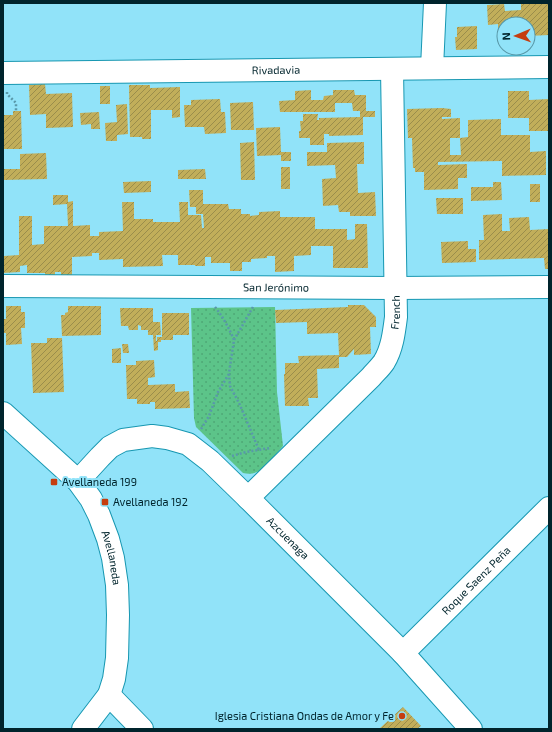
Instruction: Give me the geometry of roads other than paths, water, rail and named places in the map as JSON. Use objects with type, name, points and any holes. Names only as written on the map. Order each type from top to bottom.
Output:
[{"type":"street","points":[[432,68],[435,3]]},
{"type":"street","name":"Rivadavia","points":[[3,73],[549,67]]},
{"type":"street","name":"French","points":[[248,498],[366,382],[384,363],[391,348],[396,317],[392,69]]},
{"type":"street","name":"San Jerónimo","points":[[3,286],[395,288],[549,287]]},
{"type":"street","name":"Avellaneda","points":[[3,413],[78,481],[91,499],[99,515],[113,558],[117,585],[117,658],[114,679],[109,695]]},
{"type":"street","name":"Azcuenaga","points":[[78,481],[110,447],[123,440],[152,436],[188,444],[210,461],[403,652],[471,729]]},
{"type":"street","name":"Roque Saenz Peña","points":[[403,652],[549,508]]},
{"type":"street","points":[[83,729],[109,695],[142,729]]},
{"type":"place","name":"Avellaneda 199","points":[[54,482]]},
{"type":"place","name":"Avellaneda 192","points":[[105,502]]},
{"type":"place","name":"Iglesia Cristiana Ondas de Amor y Fe","points":[[402,716]]}]
